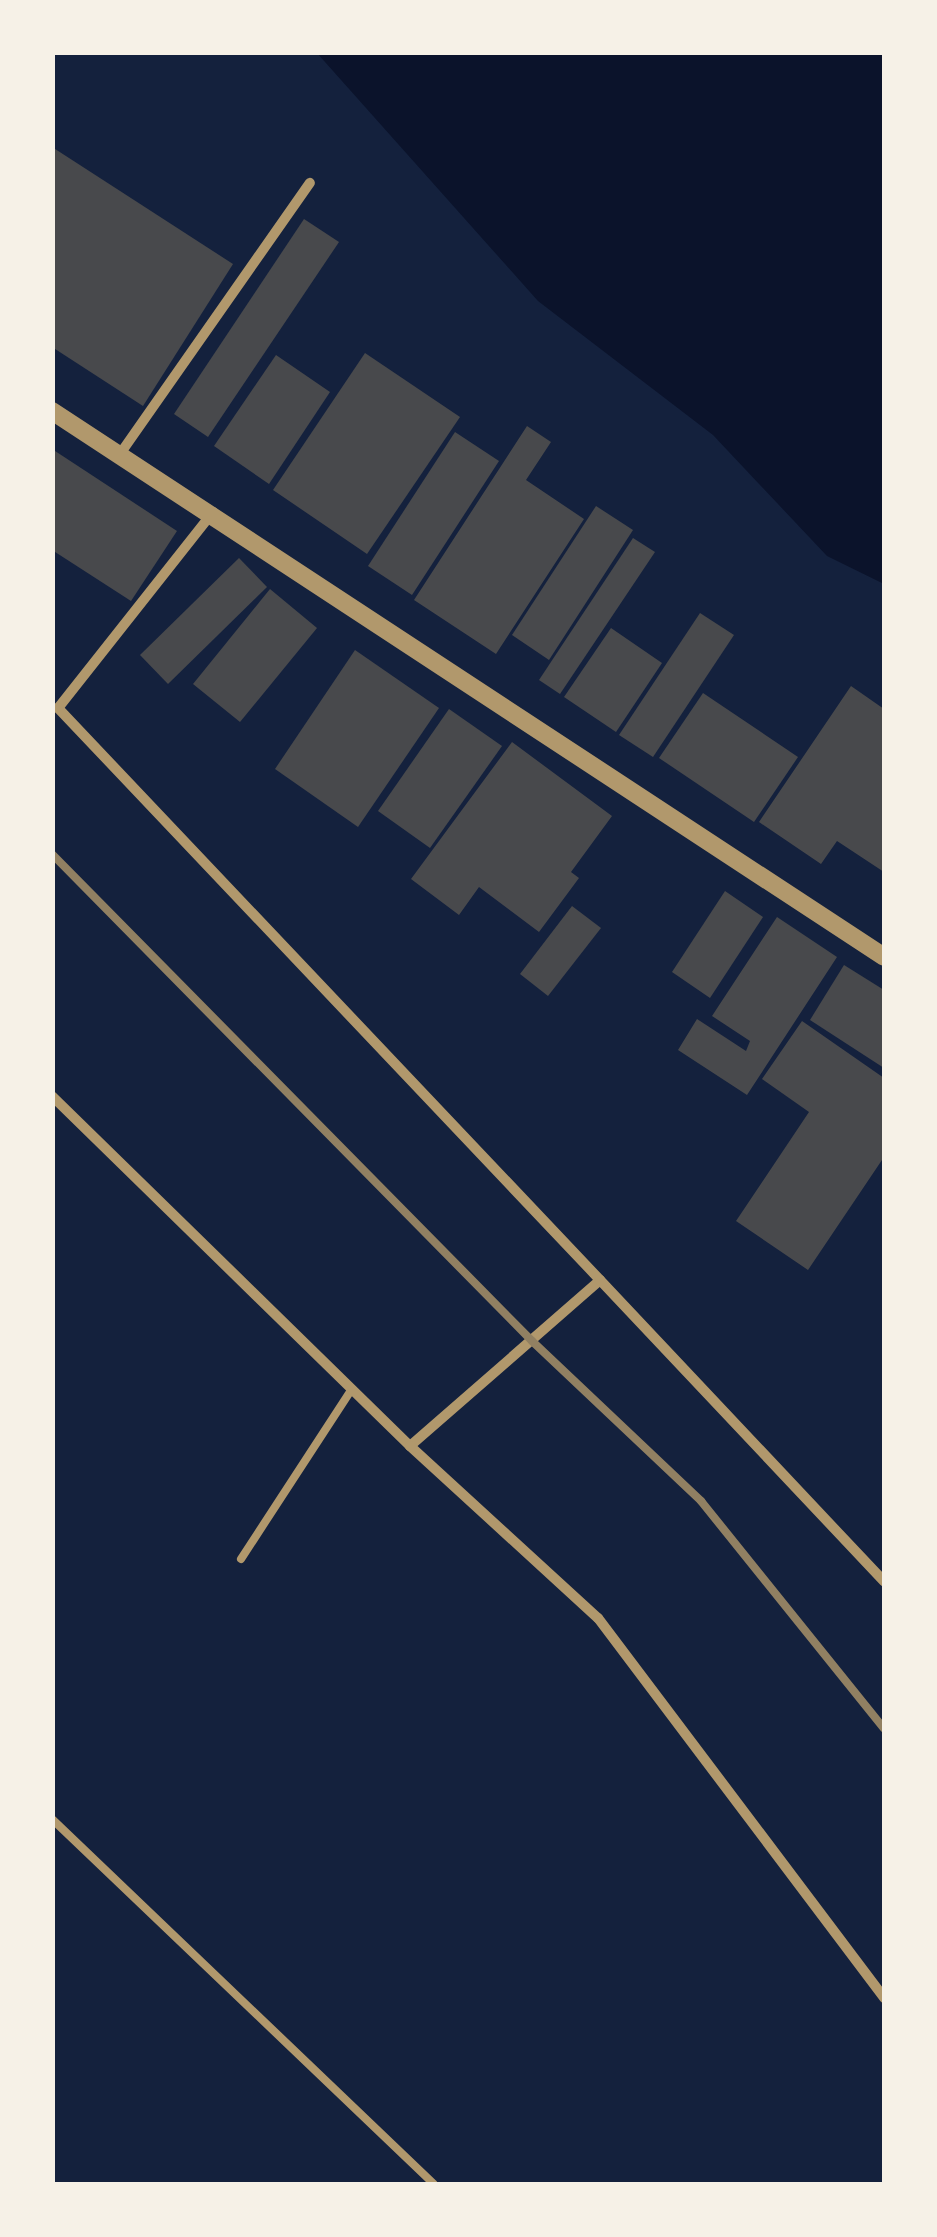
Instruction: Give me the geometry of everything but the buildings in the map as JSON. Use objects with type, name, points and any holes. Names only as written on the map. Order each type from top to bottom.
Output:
[{"type":"street","points":[[120,454],[310,183]]},
{"type":"street","points":[[52,412],[213,512],[884,957]]},
{"type":"street","points":[[213,512],[58,708],[884,1580]]},
{"type":"street","points":[[52,1096],[410,1446],[598,1618],[884,1998]]},
{"type":"street","points":[[410,1446],[600,1280]]},
{"type":"lane","points":[[241,1559],[352,1389]]},
{"type":"lane","points":[[52,1819],[434,2184]]},
{"type":"water","points":[[317,53],[884,53],[884,584],[827,556],[713,435],[538,301]]},
{"type":"railway","points":[[52,854],[532,1341],[701,1501],[884,1729]]}]
